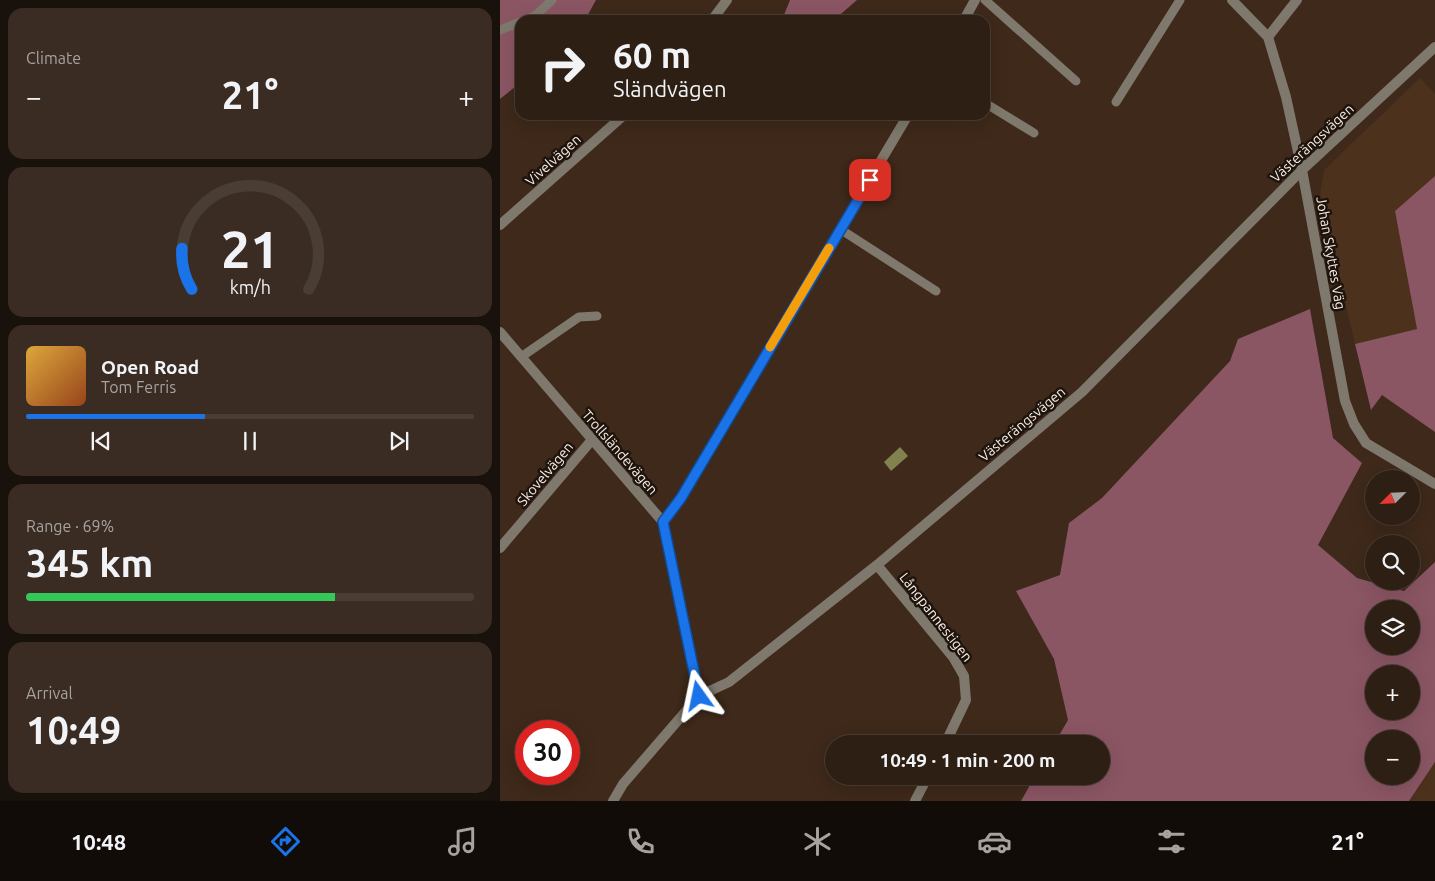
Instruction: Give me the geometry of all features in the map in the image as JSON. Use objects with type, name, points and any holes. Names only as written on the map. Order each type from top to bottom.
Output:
[{"type":"street","points":[[716,15],[728,0]]},
{"type":"street","points":[[967,15],[975,0]]},
{"type":"street","name":"Johan Skyttes Väg","points":[[1232,0],[1268,37],[1286,96],[1302,170],[1344,402],[1354,424],[1366,443],[1435,484]]},
{"type":"street","points":[[1268,37],[1297,0]]},
{"type":"street","name":"Västerängsvägen","points":[[613,801],[623,784],[699,696],[729,682],[877,565],[1082,392],[1302,170],[1435,47]]},
{"type":"street","name":"Vivelvägen","points":[[500,225],[618,120]]},
{"type":"street","points":[[663,522],[681,498],[905,120]]},
{"type":"street","name":"Trollsländevägen","points":[[500,332],[591,441],[663,522],[699,696]]},
{"type":"street","name":"Skovelvägen","points":[[500,548],[591,441]]},
{"type":"street","name":"Långpannestigen","points":[[877,565],[954,657],[964,676],[966,700],[950,735]]},
{"type":"street","points":[[915,801],[923,785]]},
{"type":"lane","points":[[536,15],[552,0]]},
{"type":"lane","points":[[985,0],[1076,81]]},
{"type":"lane","points":[[1116,102],[1180,0]]},
{"type":"lane","points":[[500,30],[515,24]]},
{"type":"lane","points":[[990,106],[1034,133]]},
{"type":"lane","points":[[840,229],[936,291]]},
{"type":"lane","points":[[521,357],[579,317],[597,316]]},
{"type":"shaded area","points":[[500,0],[596,0],[588,15],[515,15],[515,87],[500,99]]},
{"type":"shaded area","points":[[790,0],[857,0],[840,15],[784,15]]},
{"type":"shaded area","points":[[1420,78],[1435,94],[1435,176],[1395,211],[1417,329],[1355,344],[1320,194],[1324,170]]},
{"type":"shaded area","points":[[1435,176],[1435,432],[1382,395],[1371,410],[1355,344],[1417,329],[1395,211]]},
{"type":"shaded area","points":[[1310,309],[1333,438],[1362,463],[1318,545],[1357,578],[1365,580],[1365,590],[1420,590],[1420,576],[1435,562],[1435,762],[1420,784],[1420,730],[1365,730],[1365,785],[1420,785],[1409,801],[1021,801],[1030,785],[1110,785],[1110,735],[1059,735],[1068,720],[1054,659],[1016,591],[1060,575],[1069,523],[1102,498],[1230,361],[1238,339]]},
{"type":"shaded area","points":[[900,447],[908,456],[891,471],[884,462]]},
{"type":"shaded area","points":[[1435,762],[1435,801],[1409,801]]},
{"type":"slow traffic","points":[[770,347],[829,248]]},
{"type":"route","points":[[699,696],[663,522],[681,498],[870,180]]}]
